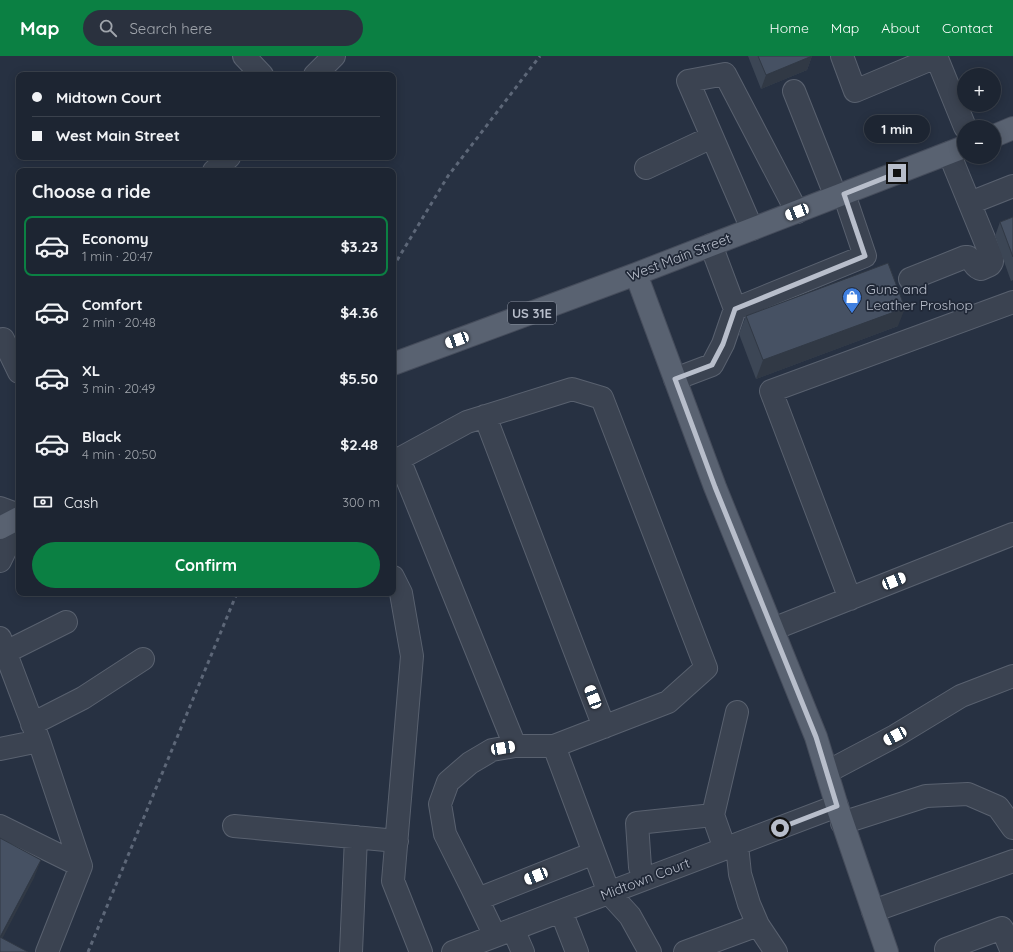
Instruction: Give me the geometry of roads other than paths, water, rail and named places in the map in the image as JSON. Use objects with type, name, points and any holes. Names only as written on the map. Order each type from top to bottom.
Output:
[{"type":"main road","points":[[1001,133],[1013,128]]},
{"type":"main road","name":"West Main Street","points":[[396,363],[636,274],[957,150]]},
{"type":"main road","points":[[636,274],[715,487],[816,737],[840,815],[886,952]]},
{"type":"main road","points":[[0,528],[16,518]]},
{"type":"street","points":[[244,56],[259,72]]},
{"type":"street","points":[[842,56],[855,91],[936,57],[962,120]]},
{"type":"street","points":[[752,229],[688,81],[725,74],[797,212]]},
{"type":"street","points":[[735,309],[865,256],[794,91]]},
{"type":"street","points":[[646,168],[712,137]]},
{"type":"street","points":[[217,168],[226,160]]},
{"type":"street","points":[[910,279],[965,257],[971,259],[978,268],[981,269],[990,265],[992,262],[992,258],[970,203],[960,164]]},
{"type":"street","points":[[970,203],[1013,186]]},
{"type":"street","points":[[675,379],[712,365],[723,344],[735,309],[711,245]]},
{"type":"street","points":[[850,598],[771,391],[1013,302]]},
{"type":"street","points":[[7,338],[16,364]]},
{"type":"street","points":[[515,746],[399,459],[467,422],[572,389],[602,398],[706,668],[668,702],[554,746],[515,746],[492,750],[470,763],[448,782],[440,804],[445,834],[478,899],[504,933],[523,952]]},
{"type":"street","points":[[485,416],[604,727]]},
{"type":"street","points":[[0,508],[16,515]]},
{"type":"street","points":[[0,561],[16,528]]},
{"type":"street","points":[[773,629],[1013,534]]},
{"type":"street","points":[[396,583],[401,593],[412,656],[393,881],[421,952]]},
{"type":"street","points":[[48,952],[81,866],[36,732],[2,648],[66,622]]},
{"type":"street","points":[[0,749],[36,732],[83,698],[142,659]]},
{"type":"street","points":[[827,772],[895,736],[961,696],[1013,676]]},
{"type":"street","points":[[737,712],[713,815],[731,847],[749,904],[758,925],[776,952]]},
{"type":"street","points":[[554,746],[609,893],[630,916],[650,952]]},
{"type":"street","name":"Midtown Court","points":[[453,952],[731,847],[840,815],[926,796],[968,794],[998,807],[1013,828]]},
{"type":"street","points":[[644,880],[640,867],[637,823],[713,815]]},
{"type":"street","points":[[0,826],[81,866]]},
{"type":"street","points":[[234,826],[397,841]]},
{"type":"street","points":[[351,952],[356,837]]},
{"type":"street","points":[[478,899],[594,854]]},
{"type":"street","points":[[873,912],[1013,861]]},
{"type":"street","points":[[561,911],[577,952]]},
{"type":"street","points":[[685,952],[758,925]]},
{"type":"street","points":[[944,951],[1002,928],[1012,952]]},
{"type":"railway","points":[[396,262],[448,176],[540,56]]},
{"type":"railway","points":[[88,952],[236,596]]},
{"type":"place","name":"Guns and Leather Proshop","points":[[852,314]]}]
